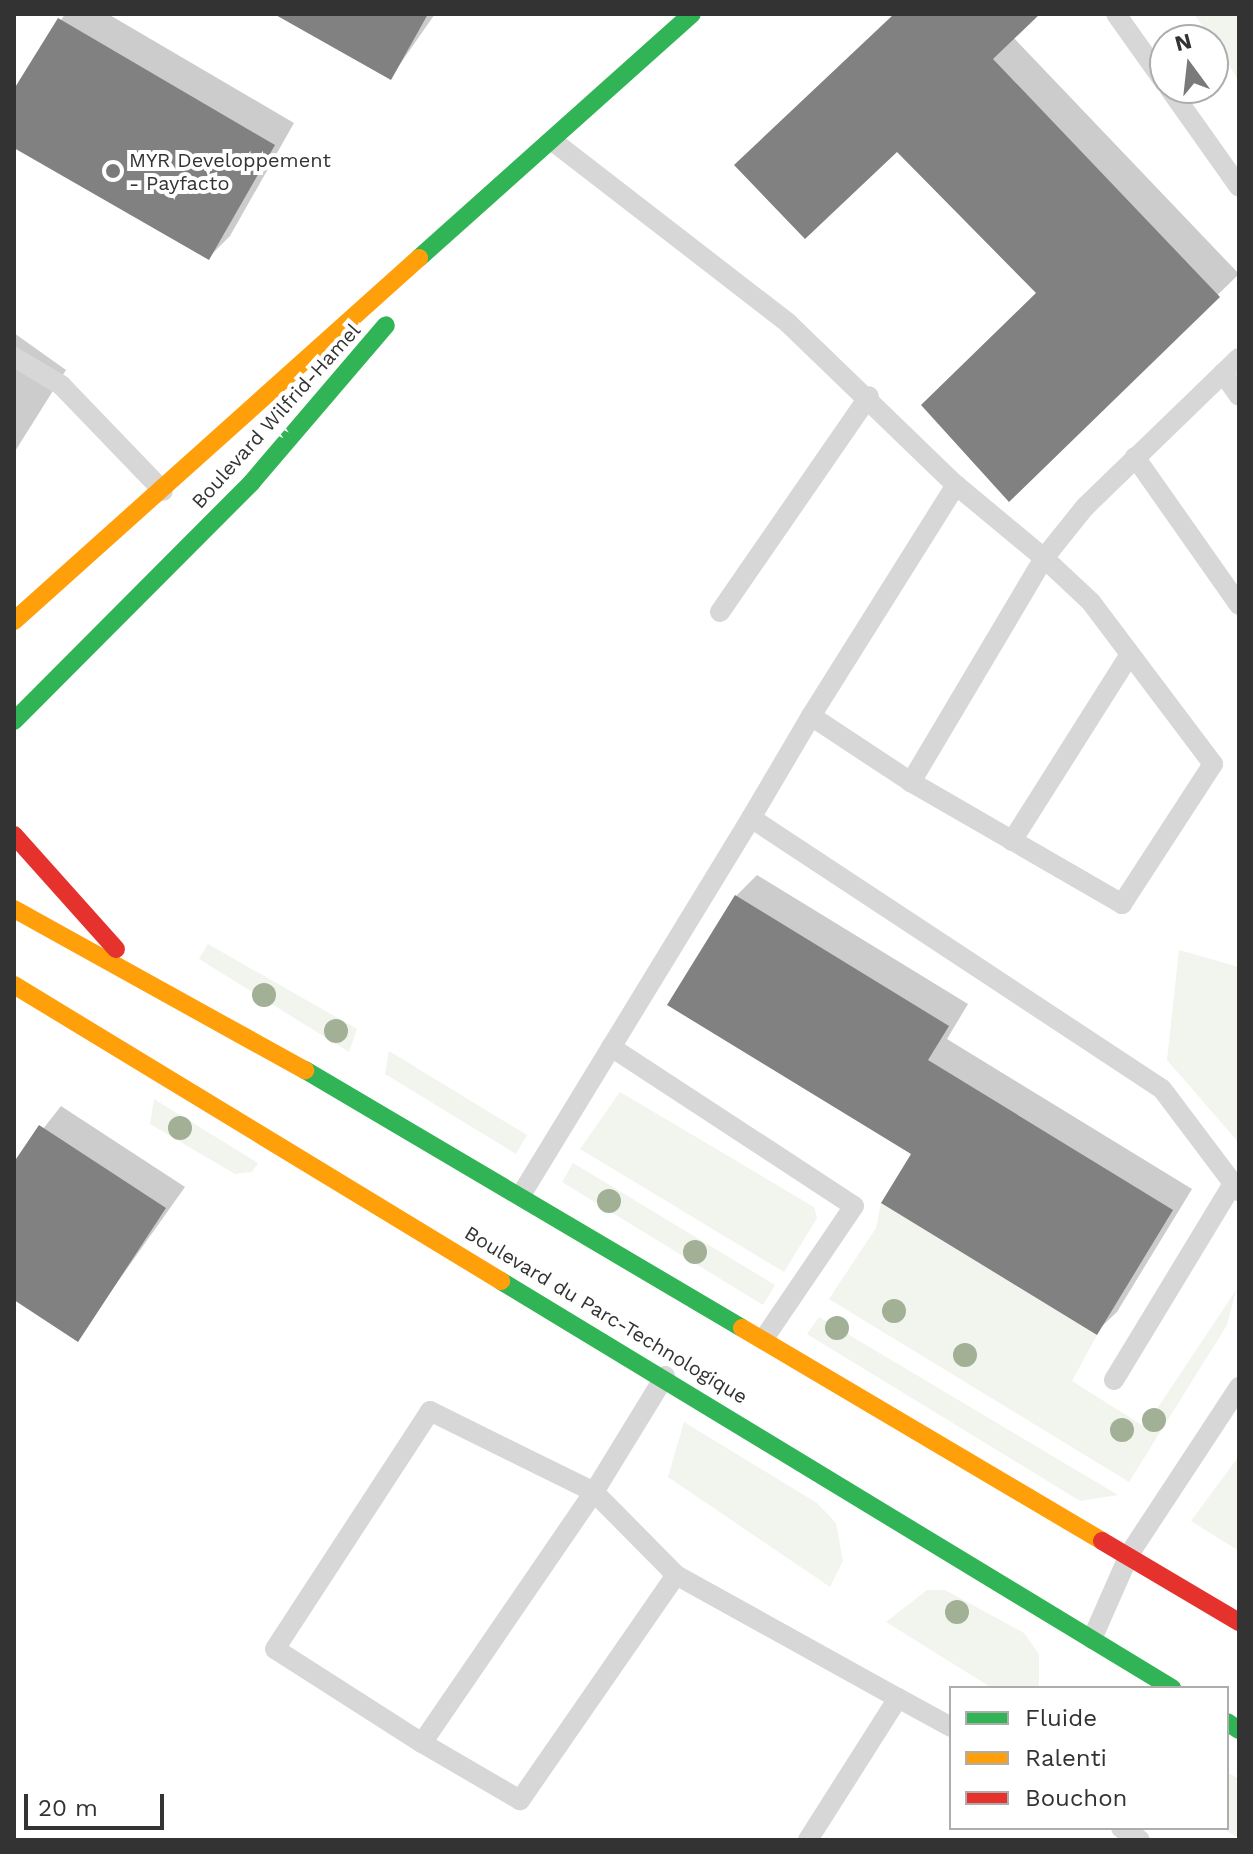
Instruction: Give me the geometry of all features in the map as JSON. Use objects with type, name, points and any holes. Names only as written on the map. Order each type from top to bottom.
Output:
[{"type":"main road","name":"Boulevard Wilfrid-Hamel","points":[[14,621],[22,601],[163,491],[494,198],[692,14]]},
{"type":"main road","name":"Boulevard Wilfrid-Hamel","points":[[14,721],[252,482],[494,198]]},
{"type":"main road","points":[[14,835],[137,971]]},
{"type":"main road","points":[[14,909],[137,971],[765,1337],[1130,1553],[1239,1622]]},
{"type":"main road","name":"Boulevard du Parc-Technologique","points":[[14,985],[665,1376],[1169,1686]]},
{"type":"lane","points":[[1116,14],[1149,60]]},
{"type":"lane","points":[[1180,104],[1239,187]]},
{"type":"lane","points":[[554,142],[788,323],[869,396],[956,485],[1044,558],[1130,654],[1213,764],[1122,904],[911,782],[811,716]]},
{"type":"lane","points":[[14,357],[61,385],[163,491]]},
{"type":"lane","points":[[911,782],[1044,558],[1135,457],[1239,358]]},
{"type":"lane","points":[[1223,373],[1239,396]]},
{"type":"lane","points":[[720,612],[869,396]]},
{"type":"lane","points":[[1135,457],[1239,605]]},
{"type":"lane","points":[[521,1195],[811,716],[956,485]]},
{"type":"lane","points":[[1012,841],[1130,654]]},
{"type":"lane","points":[[751,818],[1162,1089],[1236,1186],[1114,1380]]},
{"type":"lane","points":[[611,1047],[854,1206],[765,1337]]},
{"type":"lane","points":[[422,1743],[594,1492],[665,1376]]},
{"type":"lane","points":[[1092,1639],[1130,1553],[1236,1400]]},
{"type":"lane","points":[[676,1575],[520,1800],[422,1743],[275,1649],[430,1411],[594,1492],[676,1575],[949,1726]]},
{"type":"lane","points":[[808,1840],[898,1698]]},
{"type":"shaded area","points":[[1194,14],[1239,14],[1239,81],[1229,65],[1229,24],[1201,24]]},
{"type":"shaded area","points":[[208,944],[357,1029],[349,1052],[199,959]]},
{"type":"shaded area","points":[[1179,950],[1239,967],[1239,1143],[1167,1060]]},
{"type":"shaded area","points":[[389,1051],[527,1135],[516,1154],[385,1074]]},
{"type":"shaded area","points":[[620,1092],[814,1207],[817,1218],[784,1272],[580,1149]]},
{"type":"shaded area","points":[[154,1099],[258,1163],[252,1172],[235,1174],[150,1124]]},
{"type":"shaded area","points":[[573,1163],[775,1285],[763,1305],[562,1182]]},
{"type":"shaded area","points":[[881,1203],[1097,1335],[1072,1381],[1145,1427],[1236,1290],[1227,1325],[1129,1482],[829,1299],[876,1228]]},
{"type":"shaded area","points":[[819,1317],[1118,1495],[1080,1501],[807,1334]]},
{"type":"shaded area","points":[[684,1422],[817,1503],[836,1523],[843,1561],[830,1587],[668,1477]]},
{"type":"shaded area","points":[[1239,1456],[1239,1551],[1191,1521]]},
{"type":"shaded area","points":[[927,1590],[945,1590],[1024,1633],[1039,1654],[1039,1686],[989,1686],[886,1622]]},
{"type":"shaded area","points":[[1229,1773],[1239,1779],[1239,1838],[1225,1830],[1229,1830]]},
{"type":"building","points":[[274,14],[428,14],[391,80]]},
{"type":"building","points":[[894,14],[1040,14],[993,59],[1220,297],[1009,502],[921,405],[1036,293],[897,152],[805,239],[734,165]]},
{"type":"building","points":[[58,18],[275,145],[209,260],[14,148],[14,89]]},
{"type":"building","points":[[735,895],[949,1026],[928,1060],[1173,1210],[1097,1335],[881,1203],[911,1154],[667,1005]]},
{"type":"building","points":[[39,1125],[166,1208],[78,1342],[14,1300],[14,1162]]},
{"type":"traffic: fast","points":[[419,258],[692,14]]},
{"type":"traffic: fast","points":[[14,721],[252,482],[386,325]]},
{"type":"traffic: fast","points":[[305,1070],[742,1328]]},
{"type":"traffic: fast","points":[[501,1281],[1169,1686]]},
{"type":"traffic: fast","points":[[1229,1723],[1239,1730]]},
{"type":"traffic: slow","points":[[14,621],[419,258]]},
{"type":"traffic: slow","points":[[14,909],[305,1070]]},
{"type":"traffic: slow","points":[[14,985],[501,1281]]},
{"type":"traffic: slow","points":[[742,1328],[1102,1541]]},
{"type":"traffic: jam","points":[[14,835],[116,949]]},
{"type":"traffic: jam","points":[[1102,1541],[1239,1622]]},
{"type":"place","name":"MYR Developpement - Payfacto","points":[[113,171]]}]
